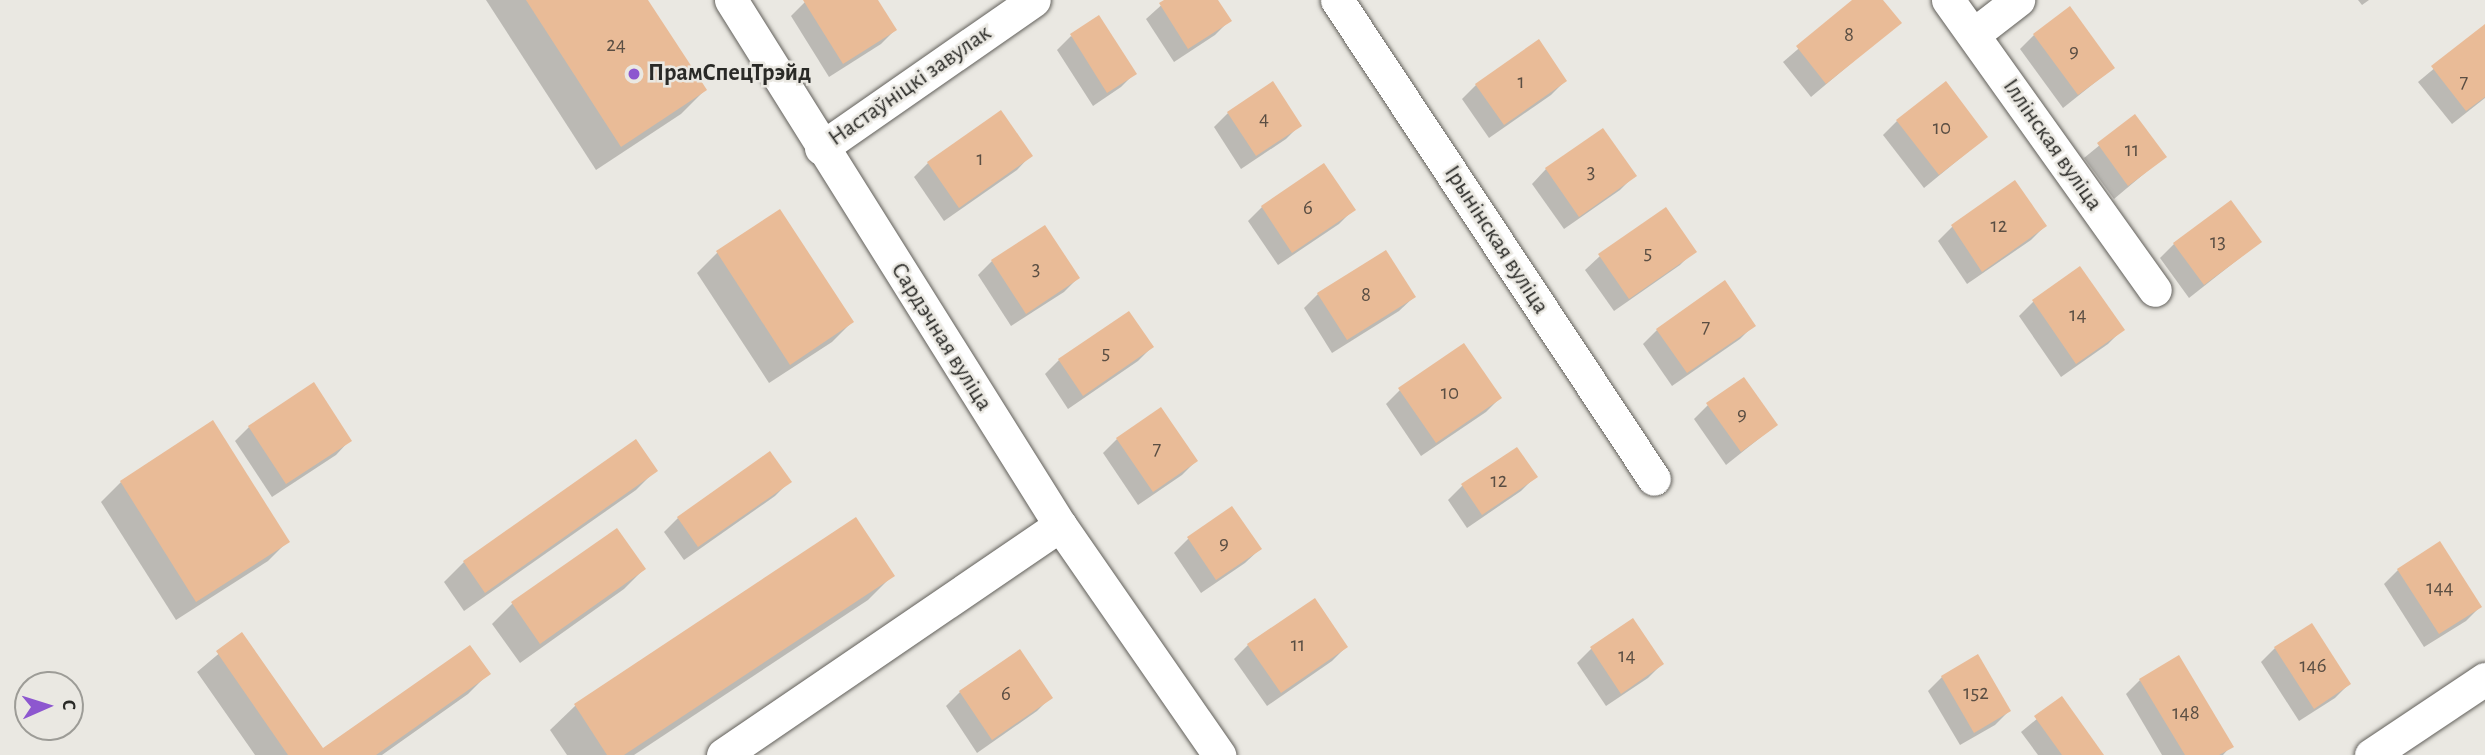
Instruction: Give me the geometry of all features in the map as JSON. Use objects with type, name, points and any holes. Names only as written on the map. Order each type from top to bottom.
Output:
[{"type":"street","name":"Сардэчная вуліца","points":[[732,0],[821,148],[1060,525],[1219,755]]},
{"type":"street","name":"Настаўніцкі завулак","points":[[821,148],[1034,0]]},
{"type":"street","name":"Ірынінская вуліца","points":[[1338,0],[1654,480]]},
{"type":"street","name":"Іллінская вуліца","points":[[1948,0],[2155,290]]},
{"type":"street","points":[[1973,34],[2018,0]]},
{"type":"street","points":[[723,755],[1060,525]]},
{"type":"street","points":[[2371,755],[2485,680]]},
{"type":"building","points":[[526,0],[648,0],[707,90],[621,147]]},
{"type":"building","points":[[803,0],[878,0],[897,30],[843,64]]},
{"type":"building","points":[[1164,0],[1218,0],[1232,21],[1188,49],[1159,3]]},
{"type":"building","points":[[1852,0],[1883,0],[1902,23],[1826,84],[1796,46]]},
{"type":"building","points":[[2070,6],[2115,68],[2078,95],[2033,34]]},
{"type":"building","points":[[1099,15],[1137,74],[1107,93],[1070,34]]},
{"type":"building","points":[[2485,24],[2485,97],[2466,111],[2431,66]]},
{"type":"building","points":[[1539,39],[1567,81],[1504,125],[1475,84]]},
{"type":"building","points":[[1273,81],[1302,126],[1256,156],[1227,112]]},
{"type":"building","points":[[1946,81],[1988,137],[1939,175],[1896,120]]},
{"type":"building","points":[[1001,110],[1033,156],[959,208],[927,162]]},
{"type":"building","points":[[2135,114],[2167,157],[2128,186],[2097,143]]},
{"type":"building","points":[[1603,128],[1637,176],[1579,217],[1545,168]]},
{"type":"building","points":[[1324,163],[1356,210],[1292,253],[1261,206]]},
{"type":"building","points":[[2015,180],[2047,226],[1982,272],[1951,225]]},
{"type":"building","points":[[2231,200],[2262,242],[2204,285],[2173,243]]},
{"type":"building","points":[[1666,207],[1697,252],[1629,299],[1598,254]]},
{"type":"building","points":[[780,209],[854,322],[790,365],[716,251]]},
{"type":"building","points":[[1045,225],[1080,278],[1026,314],[991,260]]},
{"type":"building","points":[[1386,250],[1416,297],[1347,340],[1317,293]]},
{"type":"building","points":[[2080,266],[2125,330],[2076,364],[2032,300]]},
{"type":"building","points":[[1725,280],[1756,326],[1687,373],[1656,329]]},
{"type":"building","points":[[1129,311],[1154,347],[1083,396],[1058,359]]},
{"type":"building","points":[[1464,343],[1502,398],[1436,443],[1398,388]]},
{"type":"building","points":[[1744,377],[1778,425],[1741,452],[1706,403]]},
{"type":"building","points":[[314,382],[352,441],[286,484],[248,426]]},
{"type":"building","points":[[1161,407],[1198,461],[1153,492],[1116,438]]},
{"type":"building","points":[[213,420],[290,542],[196,602],[120,481]]},
{"type":"building","points":[[636,439],[658,471],[485,593],[463,561]]},
{"type":"building","points":[[1517,447],[1538,477],[1482,515],[1461,484]]},
{"type":"building","points":[[770,451],[792,482],[698,547],[677,517]]},
{"type":"building","points":[[1232,506],[1262,549],[1216,580],[1187,537]]},
{"type":"building","points":[[856,517],[895,576],[624,755],[607,755],[574,704]]},
{"type":"building","points":[[617,528],[646,569],[540,644],[511,602]]},
{"type":"building","points":[[2440,541],[2482,607],[2439,634],[2397,569]]},
{"type":"building","points":[[1315,598],[1348,647],[1281,693],[1247,644]]},
{"type":"building","points":[[1633,618],[1664,664],[1621,694],[1590,647]]},
{"type":"building","points":[[2312,623],[2351,684],[2314,709],[2274,647]]},
{"type":"building","points":[[242,632],[323,748],[470,645],[491,674],[376,755],[288,755],[216,651]]},
{"type":"building","points":[[1020,649],[1053,698],[992,740],[959,691]]},
{"type":"building","points":[[1978,654],[2011,711],[1974,733],[1941,676]]},
{"type":"building","points":[[2179,655],[2234,747],[2219,755],[2185,755],[2139,679]]},
{"type":"building","points":[[2062,696],[2104,755],[2062,755],[2034,716]]},
{"type":"place","name":"ПрамСпецТрэйд","points":[[634,74]]}]
